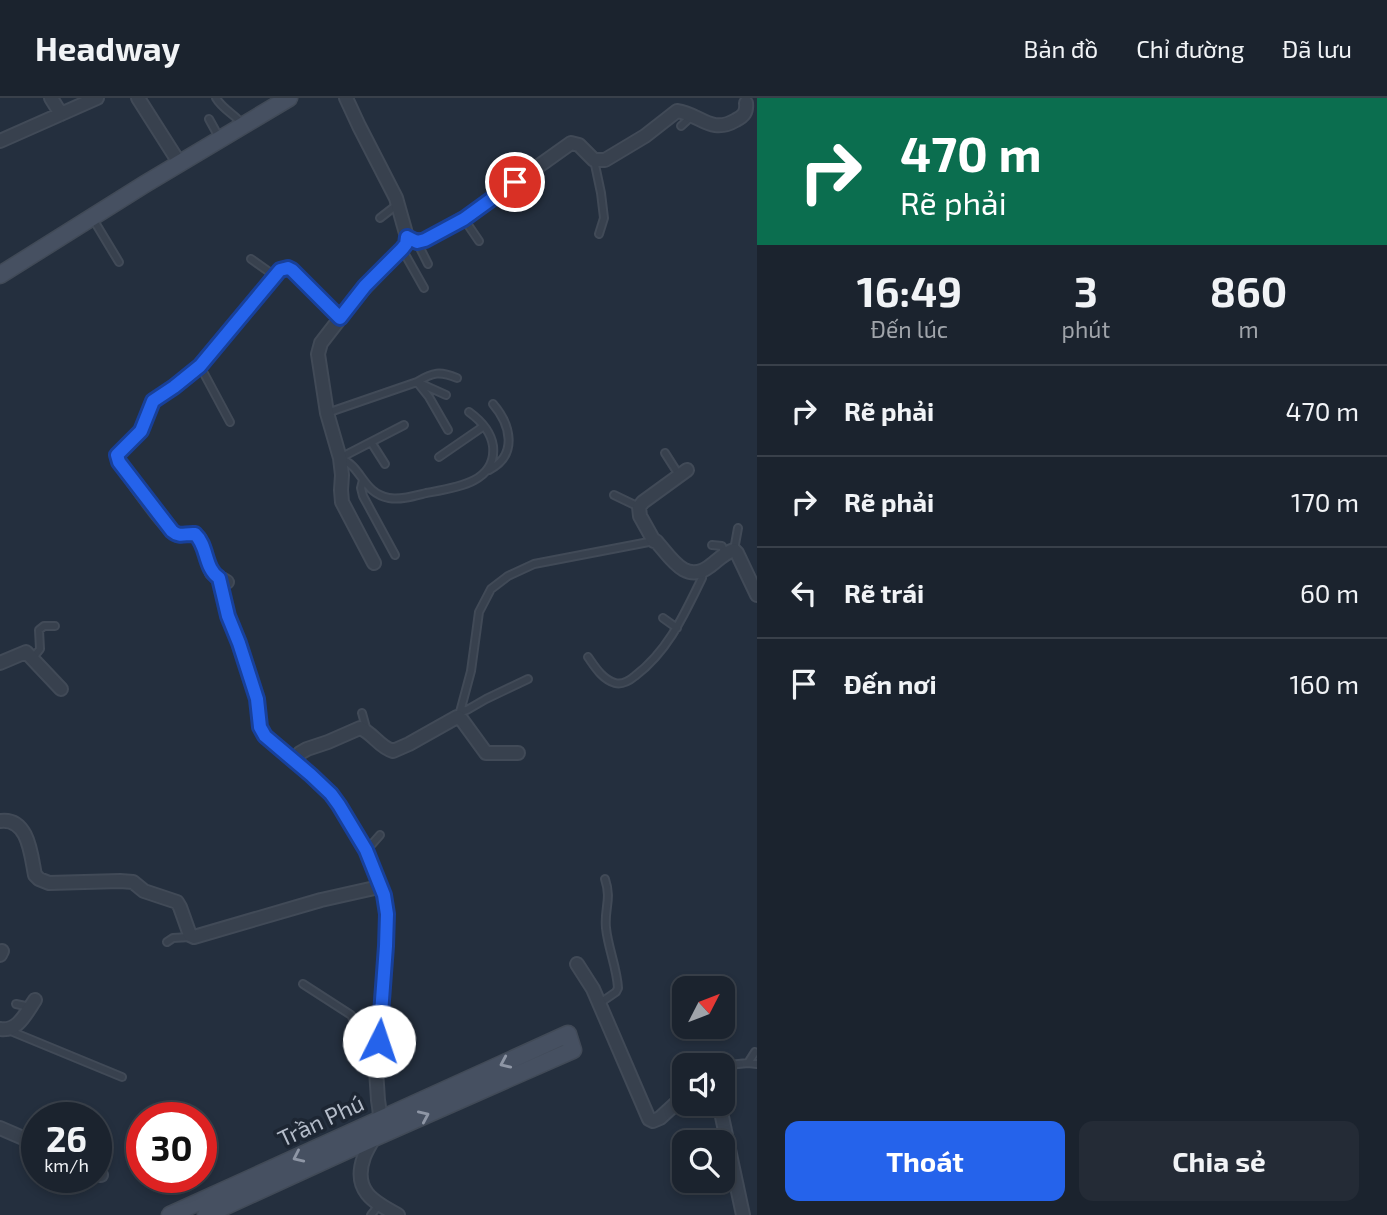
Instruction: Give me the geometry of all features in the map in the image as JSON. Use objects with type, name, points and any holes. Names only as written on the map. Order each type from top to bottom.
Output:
[{"type":"main road","points":[[0,275],[289,98]]},
{"type":"main road","name":"Trần Phú","points":[[170,1215],[380,1119],[570,1042],[376,1137],[206,1215]]},
{"type":"street","points":[[51,98],[61,114]]},
{"type":"street","points":[[0,141],[95,98]]},
{"type":"street","points":[[138,98],[180,164]]},
{"type":"street","points":[[346,98],[388,180],[409,243]]},
{"type":"street","points":[[374,563],[342,502],[340,458],[327,413],[318,354],[321,343],[365,286],[409,243],[425,240],[464,219],[571,143],[579,145],[594,160],[605,160],[645,136],[677,111],[712,125],[726,125],[741,118],[746,112],[746,103]]},
{"type":"street","points":[[251,680],[228,616],[223,580],[212,573],[200,539],[195,534],[182,536],[172,531],[119,462],[117,455],[141,431],[153,401],[200,366],[284,268],[292,270],[340,318]]},
{"type":"street","points":[[683,472],[639,507],[640,516],[654,541],[684,571],[695,573],[703,571],[729,552],[740,555],[757,595]]},
{"type":"street","points":[[0,663],[26,652],[61,689]]},
{"type":"street","points":[[398,1215],[375,1210],[361,1178],[364,1157],[376,1137],[380,1119],[374,1051],[379,1041],[386,946],[387,914],[384,895],[366,850],[339,805],[297,762],[297,756],[307,749],[356,729],[367,731],[382,746],[393,751],[458,714],[486,753],[518,753]]},
{"type":"street","points":[[0,821],[10,821],[24,832],[39,879],[49,883],[133,882],[144,891],[177,902],[192,936],[321,900],[379,887]]},
{"type":"street","points":[[577,964],[600,1003],[649,1118],[653,1121],[660,1118],[672,1107]]},
{"type":"street","points":[[3,1029],[14,1027],[20,1022],[32,1003]]},
{"type":"street","points":[[722,1116],[743,1215]]},
{"type":"street","points":[[0,1128],[21,1137]]},
{"type":"lane","points":[[216,98],[220,106],[236,116],[243,125]]},
{"type":"lane","points":[[681,126],[692,116]]},
{"type":"lane","points":[[209,119],[220,139]]},
{"type":"lane","points":[[594,160],[604,218],[599,234]]},
{"type":"lane","points":[[380,218],[398,204]]},
{"type":"lane","points":[[91,217],[118,262]]},
{"type":"lane","points":[[464,219],[479,241]]},
{"type":"lane","points":[[409,243],[428,264]]},
{"type":"lane","points":[[409,243],[424,289]]},
{"type":"lane","points":[[251,260],[275,276]]},
{"type":"lane","points":[[200,366],[230,422]]},
{"type":"lane","points":[[327,413],[417,382],[430,374],[445,373],[457,378]]},
{"type":"lane","points":[[417,382],[446,395]]},
{"type":"lane","points":[[417,382],[448,430]]},
{"type":"lane","points":[[340,458],[351,464],[370,490],[378,495],[401,499],[467,483],[496,466],[509,445],[508,429],[493,404]]},
{"type":"lane","points":[[469,412],[484,426],[491,439],[493,459],[488,470]]},
{"type":"lane","points":[[340,458],[404,425]]},
{"type":"lane","points":[[439,457],[484,426]]},
{"type":"lane","points":[[371,442],[385,464]]},
{"type":"lane","points":[[665,453],[683,472]]},
{"type":"lane","points":[[363,480],[363,496],[395,555]]},
{"type":"lane","points":[[614,495],[639,507]]},
{"type":"lane","points":[[712,545],[722,546],[729,552],[738,528]]},
{"type":"lane","points":[[458,714],[471,671],[479,611],[491,589],[508,576],[534,564],[654,541]]},
{"type":"lane","points":[[588,657],[605,678],[620,684],[629,681],[660,654],[677,628],[703,571]]},
{"type":"lane","points":[[663,618],[677,628]]},
{"type":"lane","points":[[33,658],[40,649],[39,630],[46,625],[55,625]]},
{"type":"lane","points":[[458,714],[528,679]]},
{"type":"lane","points":[[251,680],[257,699],[260,727],[265,736],[297,762]]},
{"type":"lane","points":[[362,713],[367,731]]},
{"type":"lane","points":[[366,850],[380,835]]},
{"type":"lane","points":[[600,1003],[618,988],[605,924],[609,890],[605,879]]},
{"type":"lane","points":[[167,942],[173,938],[192,936]]},
{"type":"lane","points":[[303,984],[351,1015],[374,1051]]},
{"type":"lane","points":[[16,1004],[32,1003]]},
{"type":"lane","points":[[3,1029],[122,1077]]},
{"type":"lane","points":[[748,1063],[755,1052]]},
{"type":"lane","points":[[735,1064],[757,1065]]},
{"type":"route","points":[[379,1041],[387,914],[384,895],[366,850],[331,794],[265,736],[260,727],[257,699],[228,616],[219,578],[212,573],[200,539],[195,534],[176,534],[166,525],[119,462],[117,455],[141,431],[153,401],[200,366],[280,270],[292,270],[340,318],[365,286],[402,249],[407,237],[417,242],[425,240],[464,219],[515,182]]}]
